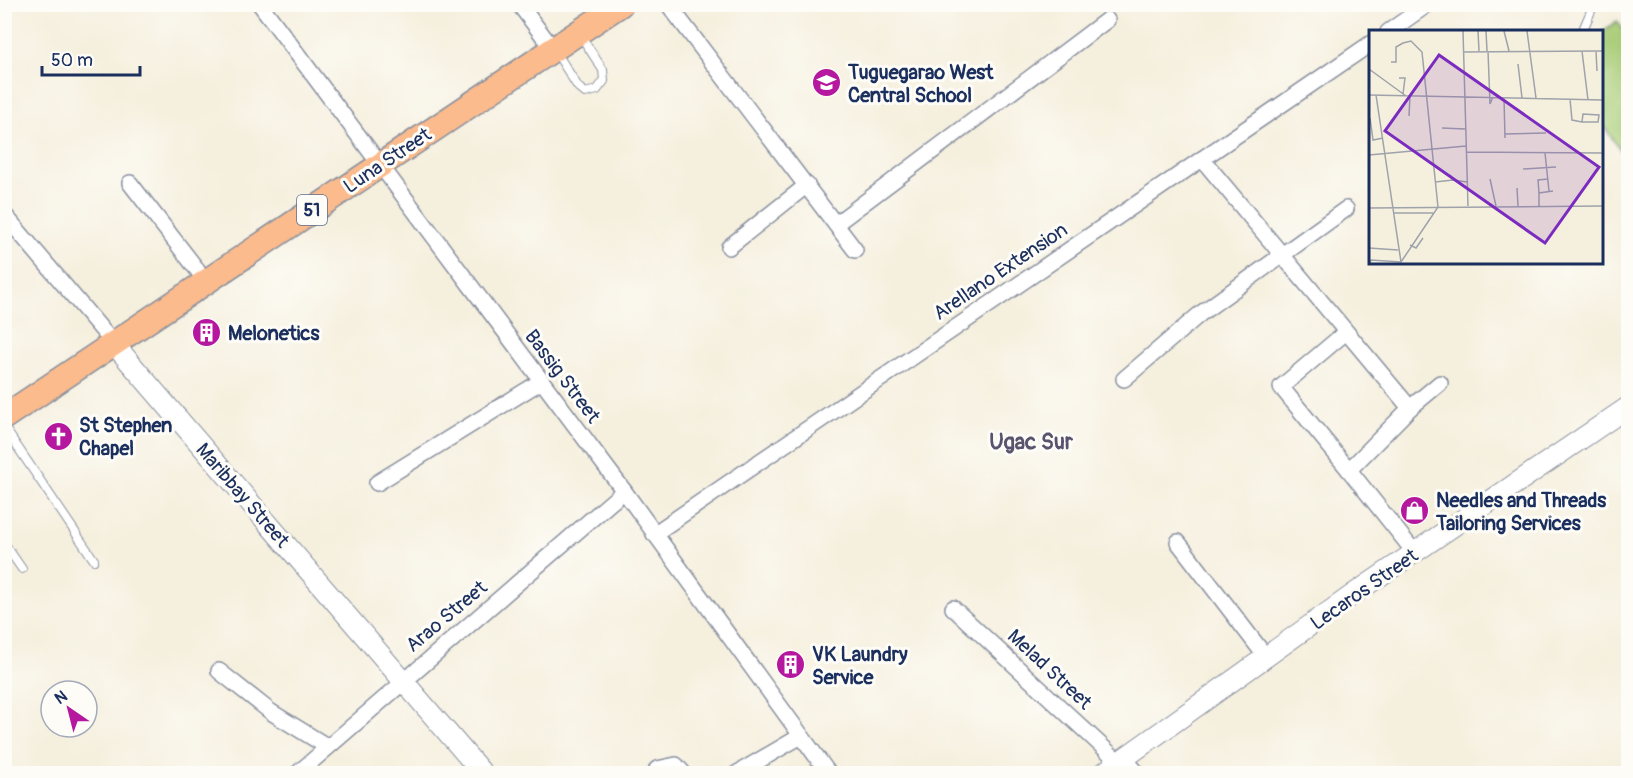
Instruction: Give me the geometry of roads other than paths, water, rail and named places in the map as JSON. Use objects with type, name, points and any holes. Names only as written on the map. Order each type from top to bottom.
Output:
[{"type":"main road","name":"Luna Street","points":[[4,417],[621,4]]},
{"type":"street","name":"Bassig Street","points":[[260,4],[624,492],[829,774]]},
{"type":"street","points":[[519,4],[553,49]]},
{"type":"street","points":[[668,4],[837,223],[855,250]]},
{"type":"street","points":[[1391,30],[1428,4]]},
{"type":"street","points":[[837,223],[1107,20]]},
{"type":"street","name":"Arellano Extension","points":[[654,534],[1369,45]]},
{"type":"street","points":[[1202,159],[1410,408]]},
{"type":"street","points":[[130,183],[206,281]]},
{"type":"street","points":[[729,247],[807,184]]},
{"type":"street","points":[[1124,379],[1200,314],[1346,209]]},
{"type":"street","name":"Maribbay Street","points":[[7,222],[483,774]]},
{"type":"street","points":[[1346,332],[1281,387],[1415,553]]},
{"type":"street","points":[[376,483],[540,382]]},
{"type":"street","points":[[1349,470],[1410,408],[1440,383]]},
{"type":"street","name":"Lecaros Street","points":[[1102,774],[1415,553],[1629,407]]},
{"type":"street","name":"Arao Street","points":[[297,774],[402,681],[624,492]]},
{"type":"street","points":[[1178,542],[1266,657]]},
{"type":"street","name":"Melad Street","points":[[953,608],[1138,774]]},
{"type":"street","points":[[219,671],[271,712],[328,747]]},
{"type":"street","points":[[736,774],[801,736]]},
{"type":"street","points":[[657,768],[676,765],[684,774]]},
{"type":"lane","points":[[1583,30],[1594,4]]},
{"type":"lane","points":[[553,49],[578,87],[585,93],[597,90],[604,81],[603,70],[578,32]]},
{"type":"lane","points":[[4,427],[94,560]]},
{"type":"lane","points":[[4,543],[22,569]]},
{"type":"place","name":"Tuguegarao West Central School","points":[[827,83]]},
{"type":"place","name":"Melonetics","points":[[207,333]]},
{"type":"place","name":"St Stephen Chapel","points":[[58,437]]},
{"type":"place","name":"Needles and Threads Tailoring Services","points":[[1415,511]]},
{"type":"place","name":"VK Laundry Service","points":[[791,665]]},
{"type":"district","name":"Ugac Sur","points":[[1031,441]]}]
